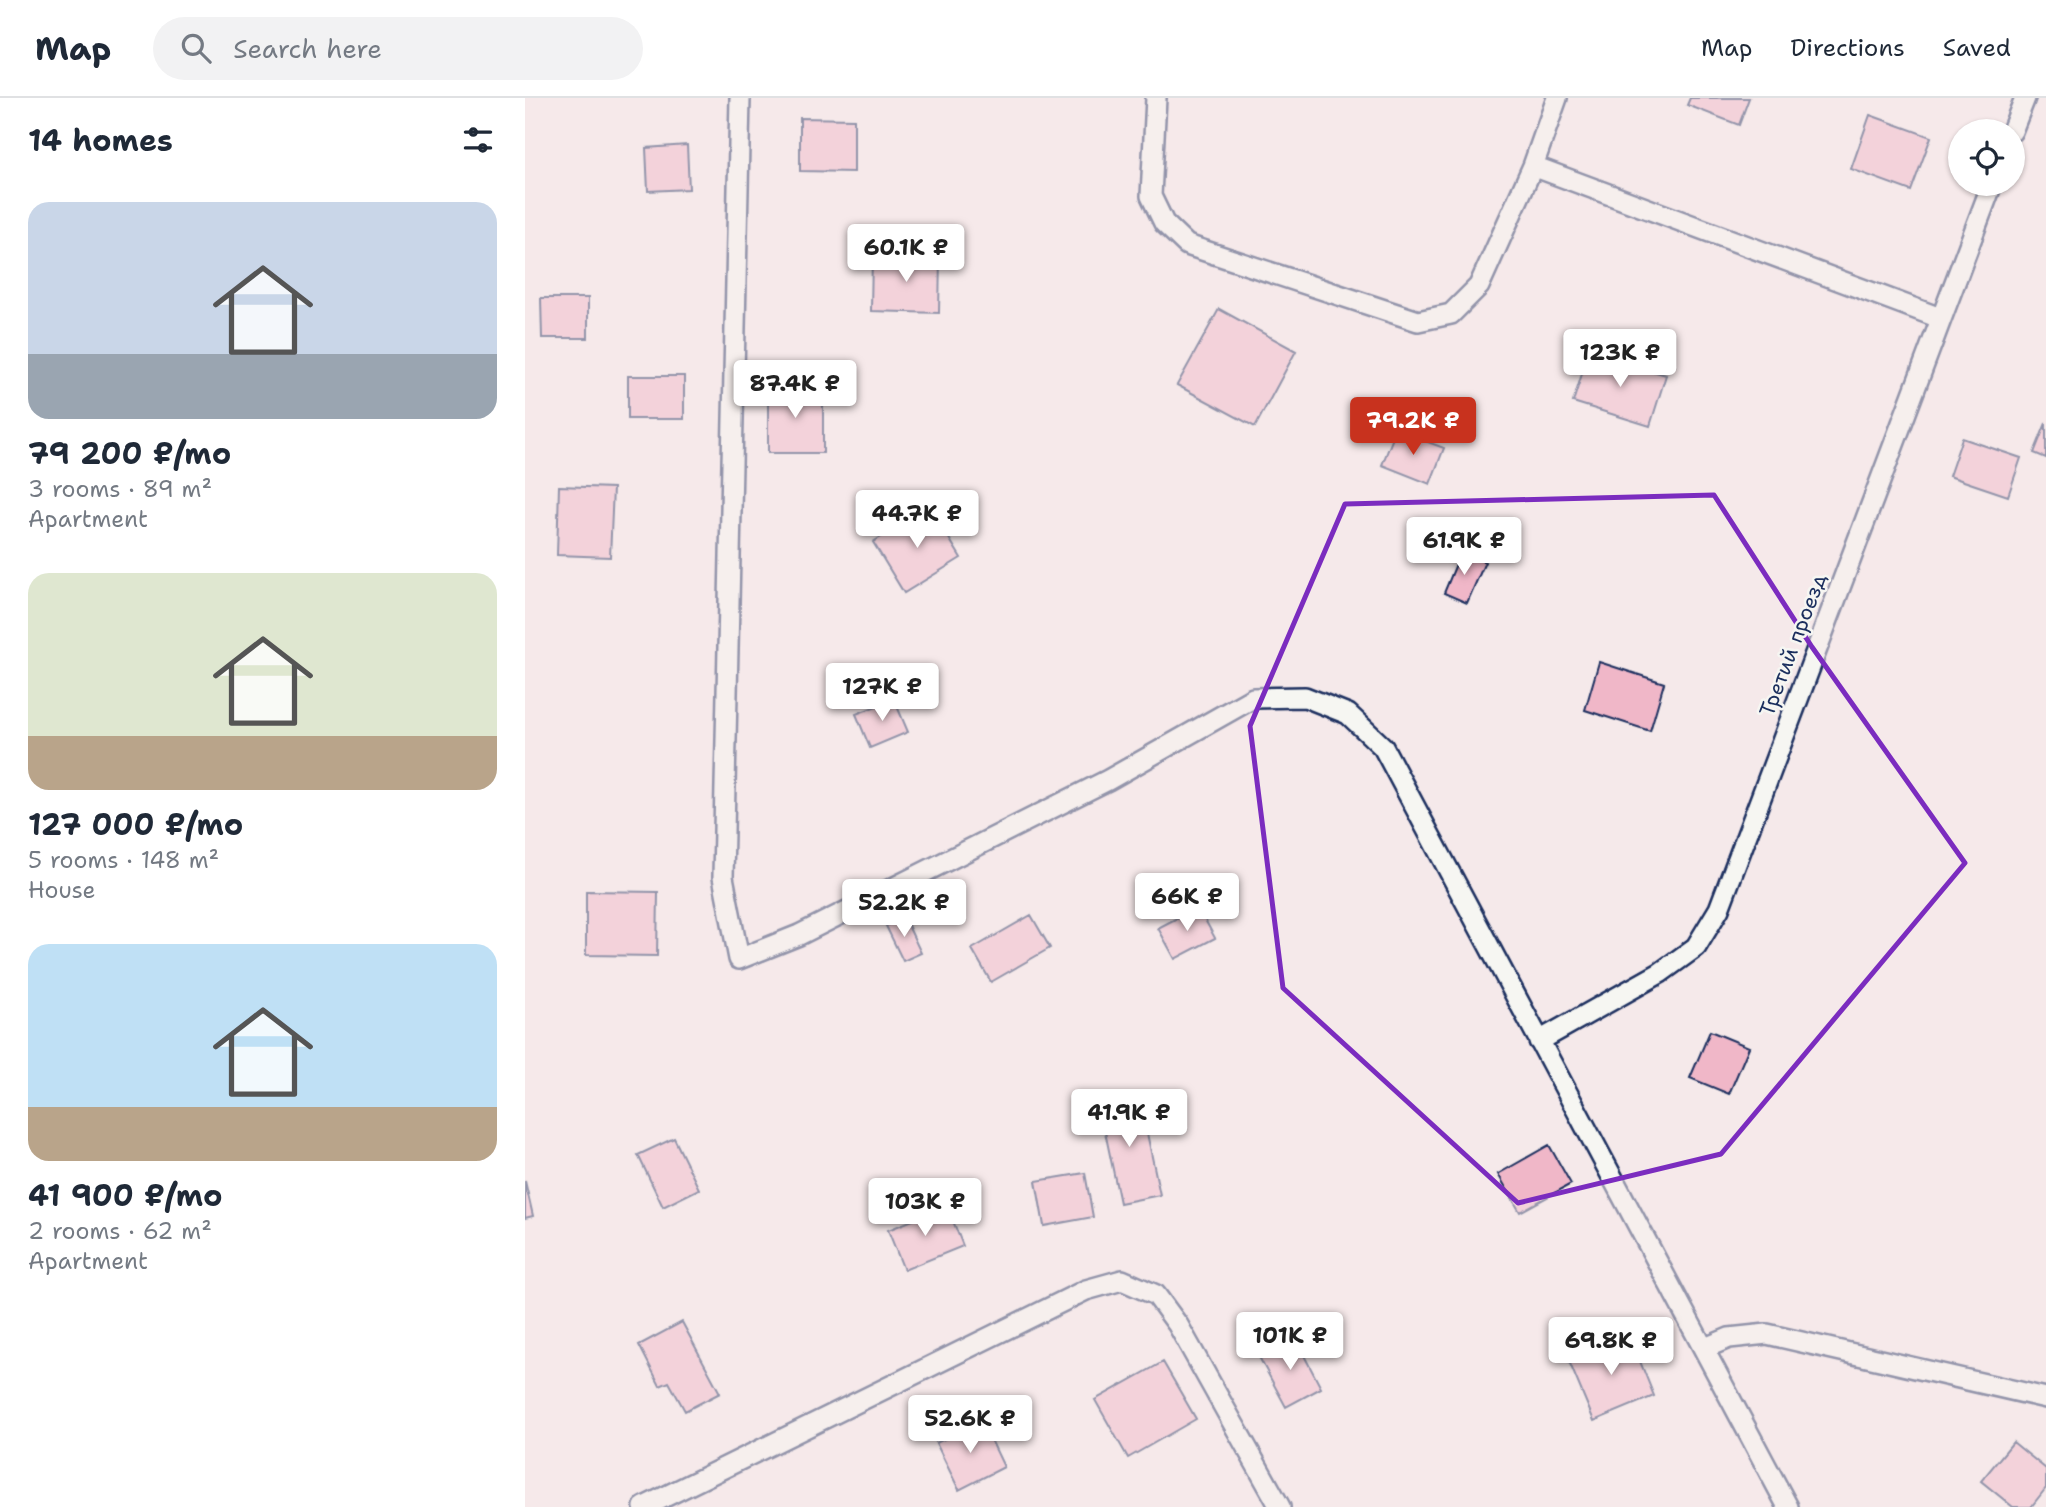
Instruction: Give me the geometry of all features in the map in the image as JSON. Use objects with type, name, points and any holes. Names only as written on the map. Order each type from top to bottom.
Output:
[{"type":"lane","points":[[740,98],[723,877],[739,959],[799,935],[1095,786],[1253,698],[1305,697],[1348,714],[1384,747],[1788,1507]]},
{"type":"lane","points":[[1156,98],[1151,195],[1164,223],[1187,245],[1418,321],[1451,314],[1479,286],[1533,166],[1557,98]]},
{"type":"lane","points":[[2017,119],[2025,98]]},
{"type":"lane","points":[[1533,166],[1940,318]]},
{"type":"lane","name":"Третий проезд","points":[[1539,1041],[1660,973],[1696,947],[1719,909],[1987,196]]},
{"type":"lane","points":[[644,1507],[1086,1290],[1122,1280],[1156,1295],[1178,1325],[1280,1507]]},
{"type":"lane","points":[[1705,1348],[1729,1338],[1767,1334],[2046,1398]]},
{"type":"highlighted area","points":[[1714,495],[1812,647],[1965,863],[1721,1154],[1518,1203],[1283,988],[1250,726],[1345,504]]},
{"type":"building","points":[[1690,98],[1749,98],[1739,125],[1687,105]]},
{"type":"building","points":[[1870,115],[1931,137],[1911,191],[1851,169]]},
{"type":"building","points":[[800,118],[854,119],[854,172],[800,171]]},
{"type":"building","points":[[687,145],[689,189],[648,191],[646,148]]},
{"type":"building","points":[[872,256],[940,257],[939,313],[871,311]]},
{"type":"building","points":[[541,298],[588,298],[588,338],[542,338]]},
{"type":"building","points":[[1219,309],[1296,351],[1255,427],[1177,385]]},
{"type":"building","points":[[1589,352],[1666,375],[1650,426],[1573,402]]},
{"type":"building","points":[[628,376],[684,376],[684,419],[628,419]]},
{"type":"building","points":[[768,386],[823,386],[823,453],[768,453]]},
{"type":"building","points":[[2046,423],[2046,458],[2034,453]]},
{"type":"building","points":[[1396,430],[1444,448],[1430,484],[1382,465]]},
{"type":"building","points":[[1962,438],[2021,458],[2008,496],[1949,476]]},
{"type":"building","points":[[559,486],[613,488],[610,557],[557,555]]},
{"type":"building","points":[[930,507],[961,558],[904,593],[873,542]]},
{"type":"building","points":[[1461,552],[1485,562],[1467,603],[1444,593]]},
{"type":"building","points":[[1599,662],[1664,683],[1650,731],[1585,710]]},
{"type":"building","points":[[894,699],[908,732],[870,748],[856,714]]},
{"type":"building","points":[[586,891],[658,892],[657,956],[586,955]]},
{"type":"building","points":[[1198,907],[1215,938],[1175,959],[1158,928]]},
{"type":"building","points":[[1031,915],[1050,948],[991,982],[972,949]]},
{"type":"building","points":[[904,917],[921,953],[903,961],[886,926]]},
{"type":"building","points":[[1710,1031],[1749,1047],[1729,1094],[1690,1078]]},
{"type":"building","points":[[1139,1095],[1160,1195],[1120,1203],[1099,1103]]},
{"type":"building","points":[[674,1138],[699,1189],[663,1207],[638,1155]]},
{"type":"building","points":[[1549,1145],[1571,1184],[1520,1212],[1498,1174]]},
{"type":"building","points":[[1085,1173],[1093,1217],[1044,1226],[1036,1181]]},
{"type":"building","points":[[525,1181],[533,1216],[525,1218]]},
{"type":"building","points":[[947,1206],[963,1246],[904,1270],[888,1230]]},
{"type":"building","points":[[682,1322],[720,1393],[685,1411],[669,1382],[660,1386],[639,1345]]},
{"type":"building","points":[[1629,1334],[1654,1396],[1594,1421],[1568,1359]]},
{"type":"building","points":[[1295,1338],[1321,1388],[1286,1407],[1259,1357]]},
{"type":"building","points":[[1163,1362],[1196,1419],[1128,1458],[1095,1400]]},
{"type":"building","points":[[982,1421],[1004,1467],[959,1490],[936,1443]]},
{"type":"building","points":[[2013,1442],[2046,1469],[2046,1488],[2031,1507],[2013,1507],[1981,1481]]}]
